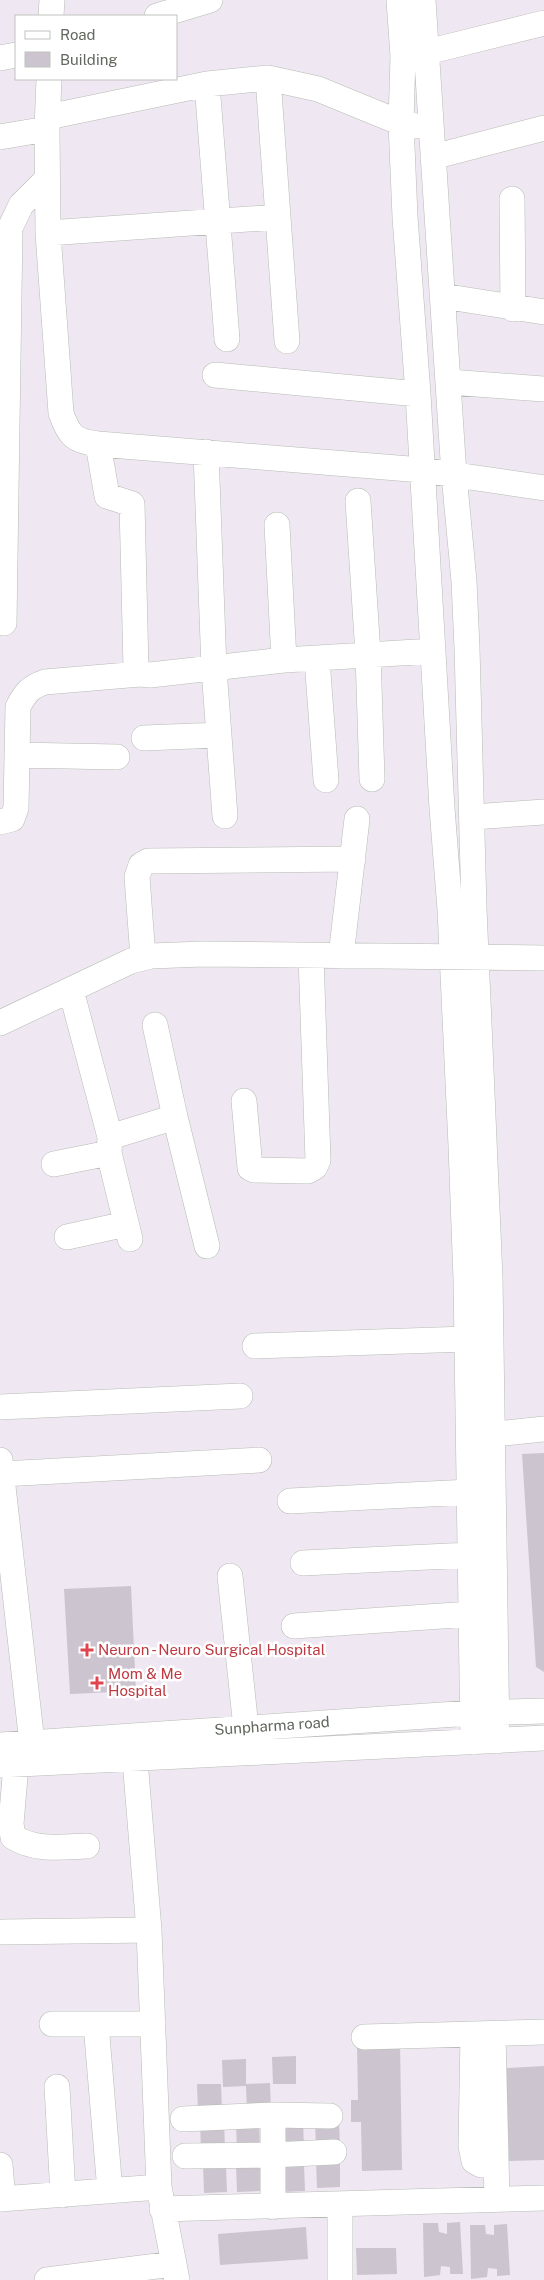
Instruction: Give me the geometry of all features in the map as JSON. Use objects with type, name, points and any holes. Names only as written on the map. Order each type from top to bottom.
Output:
[{"type":"street","points":[[51,15],[52,0]]},
{"type":"street","points":[[160,15],[210,0]]},
{"type":"street","points":[[399,0],[403,56],[400,123],[418,394],[432,651],[464,957],[488,1220],[480,1436],[483,1713]]},
{"type":"street","points":[[423,0],[454,475],[464,581],[473,817],[464,957],[462,1175],[467,1339],[480,1436],[469,1492],[471,1614],[485,1741]]},
{"type":"street","points":[[427,52],[544,22]]},
{"type":"street","points":[[0,58],[15,55]]},
{"type":"street","points":[[268,78],[287,341]]},
{"type":"street","points":[[0,137],[47,123],[206,84],[268,78],[318,89],[400,123],[431,128]]},
{"type":"street","points":[[50,80],[47,123],[48,233],[62,413],[68,431],[82,442],[98,444],[422,470],[544,488]]},
{"type":"street","points":[[206,84],[227,339]]},
{"type":"street","points":[[433,157],[544,128]]},
{"type":"street","points":[[4,623],[5,228],[21,205],[47,179]]},
{"type":"street","points":[[512,199],[513,309]]},
{"type":"street","points":[[48,233],[278,217]]},
{"type":"street","points":[[442,296],[513,309],[544,312]]},
{"type":"street","points":[[215,375],[418,394]]},
{"type":"street","points":[[449,382],[544,389]]},
{"type":"street","points":[[98,444],[107,496],[132,504],[136,668],[140,674]]},
{"type":"street","points":[[206,452],[214,669],[225,816]]},
{"type":"street","points":[[358,501],[368,654],[372,779]]},
{"type":"street","points":[[277,525],[284,660]]},
{"type":"street","points":[[0,822],[12,819],[16,808],[11,758],[18,707],[25,693],[34,686],[45,682],[140,674],[150,676],[284,660],[432,651]]},
{"type":"street","points":[[317,659],[326,780]]},
{"type":"street","points":[[144,738],[219,735]]},
{"type":"street","points":[[11,758],[117,757]]},
{"type":"street","points":[[473,817],[544,812]]},
{"type":"street","points":[[341,956],[357,819]]},
{"type":"street","points":[[144,958],[137,877],[141,865],[148,861],[353,859]]},
{"type":"street","points":[[0,1023],[131,961],[144,958],[203,954],[544,958]]},
{"type":"street","points":[[244,1101],[250,1168],[254,1170],[308,1172],[315,1167],[318,1160],[311,956]]},
{"type":"street","points":[[67,1237],[128,1231],[110,1145],[71,990]]},
{"type":"street","points":[[155,1025],[175,1118],[207,1246]]},
{"type":"street","points":[[54,1164],[110,1145],[175,1118]]},
{"type":"street","points":[[255,1346],[467,1339]]},
{"type":"street","points":[[0,1408],[240,1396]]},
{"type":"street","points":[[480,1436],[544,1429]]},
{"type":"street","points":[[32,1743],[1,1467],[259,1460]]},
{"type":"street","points":[[290,1501],[469,1492]]},
{"type":"street","points":[[303,1563],[470,1555]]},
{"type":"street","points":[[230,1576],[246,1728]]},
{"type":"street","points":[[294,1626],[471,1614]]},
{"type":"street","name":"Sunpharma road","points":[[8,1765],[134,1747],[246,1728],[544,1711]]},
{"type":"street","name":"Sunpharma road","points":[[0,1745],[32,1743],[134,1747],[485,1741],[544,1738]]},
{"type":"street","points":[[47,2280],[175,2272],[161,2198],[149,1930],[134,1747]]},
{"type":"street","points":[[8,1765],[13,1837],[24,1844],[40,1847],[87,1846]]},
{"type":"street","points":[[2,1932],[149,1930]]},
{"type":"street","points":[[52,2024],[153,2024]]},
{"type":"street","points":[[96,2024],[110,2191]]},
{"type":"street","points":[[364,2037],[544,2032]]},
{"type":"street","points":[[483,2034],[496,2164],[497,2199]]},
{"type":"street","points":[[57,2087],[63,2195]]},
{"type":"street","points":[[273,2115],[273,2206]]},
{"type":"street","points":[[183,2119],[273,2115],[330,2116]]},
{"type":"street","points":[[185,2156],[334,2152]]},
{"type":"street","points":[[0,2165],[2,2199],[110,2191],[161,2198],[273,2206],[544,2198]]},
{"type":"street","points":[[340,2205],[340,2280]]},
{"type":"building","points":[[544,1453],[544,1672],[536,1667],[522,1454]]},
{"type":"building","points":[[131,1586],[136,1691],[70,1694],[64,1589]]},
{"type":"building","points":[[400,2043],[402,2170],[362,2171],[361,2122],[351,2122],[351,2100],[358,2100],[357,2044]]},
{"type":"building","points":[[296,2056],[296,2084],[273,2084],[272,2057]]},
{"type":"building","points":[[246,2059],[246,2084],[270,2083],[271,2110],[247,2111],[246,2086],[223,2087],[222,2060]]},
{"type":"building","points":[[544,2066],[544,2160],[509,2161],[506,2068]]},
{"type":"building","points":[[197,2084],[221,2084],[222,2111],[198,2112]]},
{"type":"building","points":[[339,2120],[340,2147],[316,2148],[315,2121]]},
{"type":"building","points":[[303,2121],[304,2148],[280,2149],[279,2122]]},
{"type":"building","points":[[224,2122],[225,2149],[201,2150],[200,2123]]},
{"type":"building","points":[[259,2122],[260,2149],[237,2150],[236,2123]]},
{"type":"building","points":[[340,2160],[340,2187],[317,2188],[316,2161]]},
{"type":"building","points":[[260,2164],[261,2191],[237,2192],[236,2165]]},
{"type":"building","points":[[304,2164],[305,2191],[282,2192],[281,2165]]},
{"type":"building","points":[[203,2165],[226,2165],[227,2192],[204,2193]]},
{"type":"building","points":[[460,2222],[463,2274],[450,2274],[450,2267],[441,2266],[440,2275],[424,2277],[423,2223],[438,2223],[439,2232],[447,2234],[447,2223]]},
{"type":"building","points":[[507,2224],[510,2275],[497,2276],[497,2269],[488,2268],[487,2277],[471,2279],[470,2225],[485,2225],[486,2234],[494,2235],[494,2225]]},
{"type":"building","points":[[306,2227],[308,2259],[220,2265],[218,2234]]},
{"type":"building","points":[[356,2248],[396,2248],[397,2274],[357,2275]]},
{"type":"place","name":"Neuron - Neuro Surgical Hospital","points":[[87,1650]]},
{"type":"place","name":"Mom & Me Hospital","points":[[97,1683]]}]
